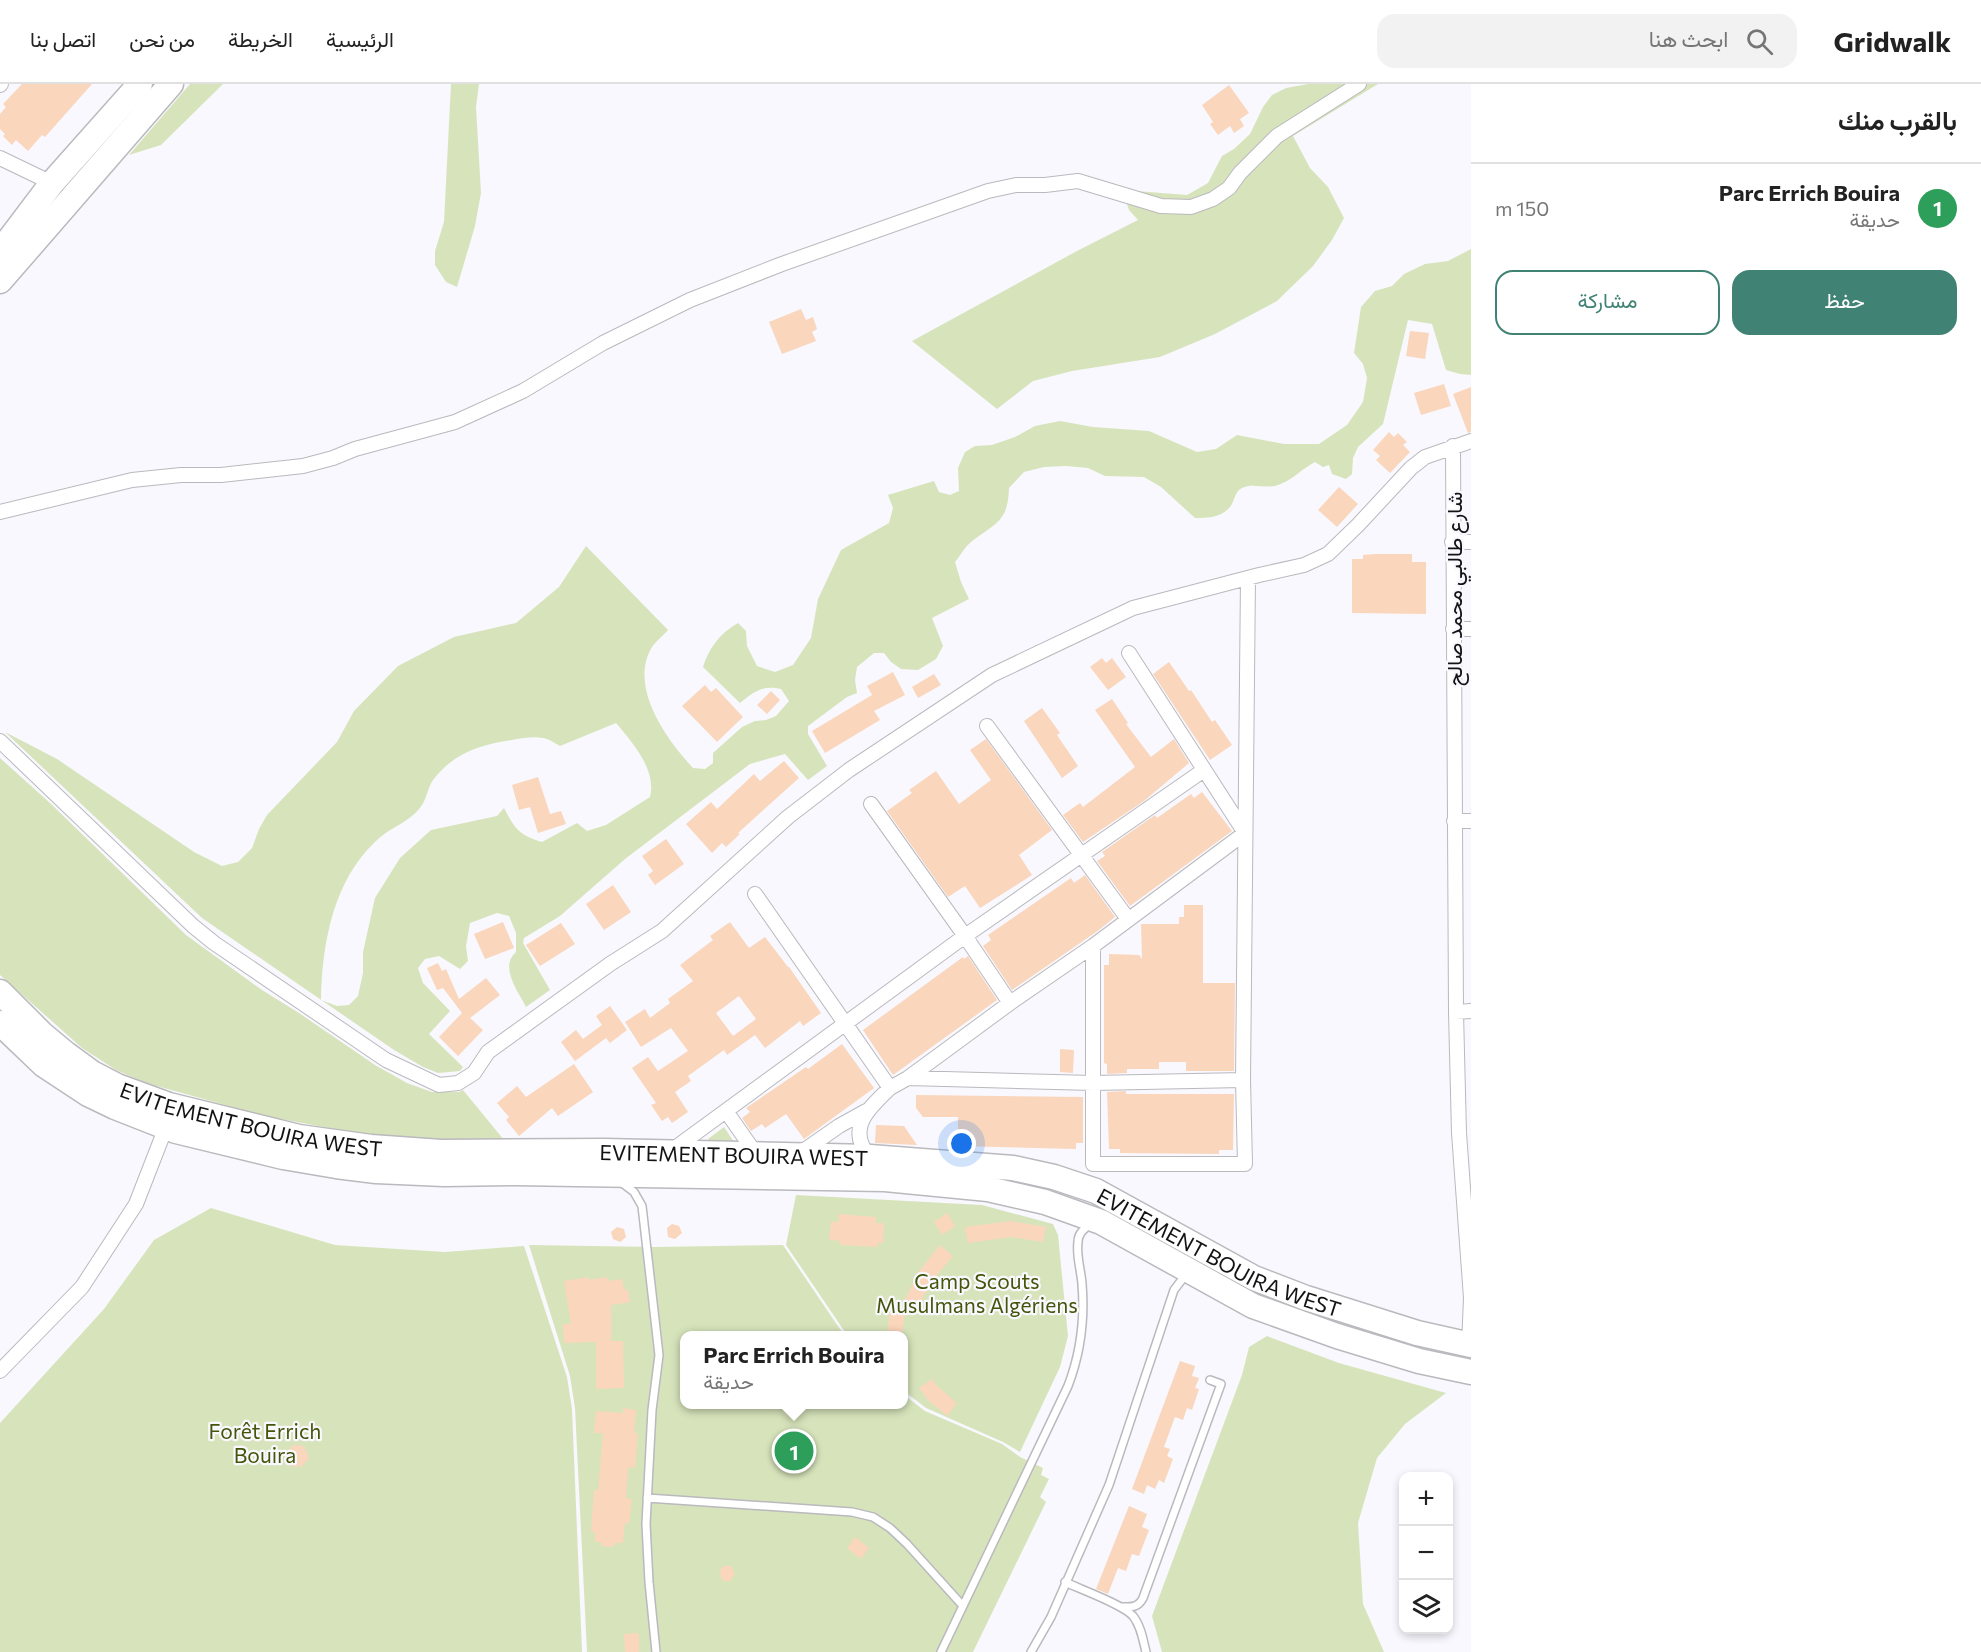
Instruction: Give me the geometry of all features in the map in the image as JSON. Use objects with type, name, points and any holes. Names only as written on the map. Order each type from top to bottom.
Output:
[{"type":"highway","points":[[0,252],[52,183],[140,84]]},
{"type":"highway","points":[[0,281],[171,84]]},
{"type":"highway","name":"EVITEMENT BOUIRA WEST","points":[[0,992],[42,1034],[66,1054],[92,1073],[117,1086],[169,1106],[299,1137],[370,1147],[441,1152],[670,1152],[870,1157],[1013,1168],[1054,1177],[1096,1191],[1194,1260],[1253,1306],[1294,1322],[1419,1361],[1471,1372]]},
{"type":"highway","name":"EVITEMENT BOUIRA WEST","points":[[0,1023],[44,1065],[67,1081],[115,1107],[166,1127],[283,1157],[376,1171],[444,1174],[608,1174],[885,1179],[988,1189],[1045,1202],[1194,1260],[1417,1333],[1470,1334]]},
{"type":"street","points":[[0,512],[132,480],[182,475],[221,475],[303,466],[355,449],[455,422],[523,392],[603,343],[690,300],[812,253],[988,192],[1016,185],[1045,185],[1078,181],[1161,206],[1191,207],[1213,199],[1229,188],[1240,173],[1277,136],[1298,120],[1322,109],[1359,84]]},
{"type":"street","points":[[0,158],[52,183]]},
{"type":"street","points":[[0,741],[193,926],[214,943],[386,1060],[439,1085],[458,1083],[474,1073],[489,1052],[610,964],[662,931],[749,852],[849,770],[992,675],[1133,608],[1304,565],[1328,554],[1411,468],[1425,457],[1471,441]]},
{"type":"street","name":"شارع طالبي محمد صالح","points":[[1453,446],[1456,1011],[1466,1173],[1471,1298],[1470,1334]]},
{"type":"street","points":[[1452,542],[1471,542]]},
{"type":"street","points":[[1093,946],[1093,1164],[1245,1164],[1243,1080],[1248,578]]},
{"type":"street","points":[[1453,629],[1471,629]]},
{"type":"street","points":[[1128,653],[1245,833]]},
{"type":"street","points":[[987,726],[1128,920]]},
{"type":"street","points":[[670,1152],[965,936],[1204,770]]},
{"type":"street","points":[[871,804],[1010,1003]]},
{"type":"street","points":[[1454,821],[1471,821]]},
{"type":"street","points":[[786,1156],[806,1149],[866,1111],[890,1089],[1093,946],[1245,833]]},
{"type":"street","points":[[755,894],[890,1089]]},
{"type":"street","points":[[1456,1011],[1471,1011]]},
{"type":"street","points":[[908,1077],[1093,1083],[1243,1080]]},
{"type":"street","points":[[726,1111],[756,1154]]},
{"type":"street","points":[[866,1111],[859,1140],[863,1150],[870,1157]]},
{"type":"street","points":[[0,1371],[82,1287],[135,1204],[166,1127]]},
{"type":"lane","points":[[608,1174],[634,1192],[642,1206],[659,1355],[652,1410],[646,1524],[656,1652]]},
{"type":"lane","points":[[941,1652],[1078,1361],[1083,1335],[1078,1239],[1082,1230],[1091,1224],[1101,1222]]},
{"type":"lane","points":[[1030,1652],[1051,1617],[1112,1475],[1174,1290],[1194,1260]]},
{"type":"lane","points":[[1121,1607],[1133,1607],[1143,1598],[1221,1384],[1210,1380]]},
{"type":"lane","points":[[647,1498],[852,1512],[873,1517],[907,1544],[963,1606]]},
{"type":"lane","points":[[1065,1582],[1121,1607],[1132,1616],[1138,1626],[1146,1652]]},
{"type":"green space","points":[[190,84],[223,84],[161,145],[129,155]]},
{"type":"green space","points":[[451,84],[479,84],[476,107],[481,193],[475,226],[457,287],[446,282],[435,265],[435,251],[444,222]]},
{"type":"green space","points":[[1308,84],[1378,84],[1293,136],[1310,168],[1328,187],[1344,218],[1332,240],[1313,266],[1277,301],[1215,334],[1160,357],[1072,371],[1033,381],[997,409],[912,341],[1138,220],[1129,210],[1126,201],[1136,191],[1187,195],[1208,183],[1222,156],[1234,149],[1250,134],[1263,107],[1272,95],[1286,88]]},
{"type":"green space","points":[[1471,249],[1471,375],[1446,370],[1432,324],[1408,320],[1383,424],[1358,447],[1353,458],[1352,474],[1346,479],[1332,474],[1329,465],[1323,467],[1315,462],[1281,484],[1242,488],[1237,492],[1226,511],[1218,515],[1195,518],[1161,487],[1144,477],[1105,476],[1088,468],[1066,466],[1044,467],[1024,472],[1009,488],[1003,516],[968,545],[955,562],[969,599],[932,618],[943,646],[936,659],[918,670],[901,669],[884,653],[874,653],[857,667],[855,680],[857,693],[847,697],[808,726],[808,734],[827,766],[808,780],[785,754],[750,764],[625,859],[560,916],[524,938],[523,943],[550,990],[526,1007],[510,972],[511,958],[516,952],[516,933],[509,916],[497,913],[470,923],[466,946],[468,961],[460,969],[439,956],[425,959],[418,968],[423,983],[450,1011],[429,1034],[463,1067],[460,1071],[438,1073],[423,1067],[394,1050],[322,1000],[337,1006],[349,1005],[358,996],[363,973],[363,952],[375,898],[400,858],[431,830],[497,816],[504,808],[518,830],[542,842],[577,823],[587,831],[606,825],[650,797],[650,777],[647,767],[636,748],[616,723],[560,746],[547,739],[536,737],[478,748],[459,757],[441,771],[431,783],[424,802],[417,811],[376,841],[349,875],[333,914],[328,936],[321,1000],[202,918],[5,732],[57,759],[194,852],[222,866],[238,862],[252,848],[267,815],[337,742],[354,711],[398,666],[454,637],[516,623],[559,587],[586,546],[668,630],[652,647],[646,663],[645,679],[648,695],[662,728],[672,743],[693,768],[705,769],[713,763],[713,753],[742,727],[776,716],[789,701],[781,689],[769,688],[755,692],[740,703],[703,667],[712,647],[726,631],[738,623],[746,631],[747,646],[757,666],[775,672],[793,665],[811,638],[818,599],[841,550],[889,523],[893,508],[888,495],[934,481],[939,492],[950,495],[959,491],[958,468],[965,452],[975,446],[992,445],[1015,437],[1035,426],[1060,421],[1093,427],[1149,431],[1197,452],[1216,449],[1237,435],[1284,444],[1319,444],[1347,425],[1363,402],[1367,378],[1363,364],[1354,353],[1361,307],[1375,291],[1392,286],[1404,274],[1425,264],[1448,261]]},
{"type":"green space","points":[[0,758],[50,803],[186,935],[262,990],[375,1065],[407,1083],[432,1092],[463,1090],[504,1140],[407,1139],[366,1135],[265,1116],[146,1083],[116,1070],[82,1048],[0,975]]},
{"type":"green space","points":[[724,1127],[734,1142],[708,1141],[708,1139]]},
{"type":"green space","name":"Camp Scouts Musulmans Algériens","points":[[796,1195],[982,1205],[1053,1224],[1058,1235],[1068,1336],[1060,1367],[1020,1452],[1003,1442],[926,1408],[908,1394],[908,1331],[844,1331],[786,1245]]},
{"type":"green space","name":"Forêt Errich Bouira","points":[[211,1208],[335,1245],[445,1252],[524,1246],[567,1377],[572,1409],[582,1652],[0,1652],[0,1423],[104,1309],[154,1240]]},
{"type":"green space","points":[[529,1245],[655,1247],[783,1245],[841,1331],[680,1331],[680,1409],[908,1409],[908,1398],[925,1411],[1002,1444],[1020,1457],[1043,1468],[1041,1475],[1049,1479],[1040,1497],[1046,1502],[973,1652],[587,1652],[575,1408],[570,1376]]},
{"type":"green space","points":[[1267,1336],[1339,1363],[1446,1393],[1405,1424],[1377,1458],[1358,1523],[1363,1604],[1384,1652],[1162,1652],[1152,1616],[1242,1375],[1249,1347]]},
{"type":"building","points":[[22,84],[92,84],[45,137],[42,135],[28,151],[16,140],[12,145],[0,129],[0,114],[6,107],[3,104]]},
{"type":"building","points":[[1229,85],[1249,113],[1240,119],[1244,126],[1234,133],[1230,126],[1218,135],[1210,124],[1213,122],[1202,105]]},
{"type":"building","points":[[801,309],[806,320],[813,317],[817,329],[812,332],[816,341],[782,354],[769,322]]},
{"type":"building","points":[[1410,331],[1429,333],[1425,359],[1406,356]]},
{"type":"building","points":[[1444,384],[1451,406],[1421,415],[1414,393]]},
{"type":"building","points":[[1471,387],[1471,432],[1468,433],[1453,394]]},
{"type":"building","points":[[1389,432],[1394,437],[1398,433],[1407,442],[1403,445],[1410,452],[1390,473],[1376,460],[1380,456],[1373,450]]},
{"type":"building","points":[[1339,487],[1358,504],[1337,527],[1318,510]]},
{"type":"building","points":[[1412,554],[1412,562],[1426,562],[1426,614],[1352,613],[1352,559],[1363,559],[1363,555]]},
{"type":"building","points":[[1102,658],[1106,663],[1112,658],[1126,677],[1108,690],[1090,667]]},
{"type":"building","points":[[1169,662],[1212,722],[1215,720],[1232,745],[1210,760],[1153,674]]},
{"type":"building","points":[[893,672],[905,695],[874,711],[880,720],[825,753],[812,731],[872,695],[867,686]]},
{"type":"building","points":[[934,674],[941,685],[918,698],[912,687]]},
{"type":"building","points":[[705,685],[711,692],[716,688],[743,717],[717,742],[682,706]]},
{"type":"building","points":[[771,691],[780,700],[767,714],[757,705]]},
{"type":"building","points":[[1112,699],[1128,723],[1126,724],[1151,757],[1174,739],[1189,763],[1144,801],[1083,842],[1063,815],[1080,803],[1083,807],[1135,767],[1095,710]]},
{"type":"building","points":[[1042,708],[1060,733],[1057,735],[1078,766],[1062,778],[1024,721]]},
{"type":"building","points":[[986,739],[1052,830],[1019,855],[1032,875],[980,908],[965,886],[948,897],[887,811],[912,793],[909,790],[936,771],[959,804],[991,780],[970,750]]},
{"type":"building","points":[[784,761],[799,778],[738,833],[740,834],[726,847],[722,843],[712,853],[686,824],[711,802],[717,809],[754,774],[760,781]]},
{"type":"building","points":[[538,777],[550,814],[561,811],[566,824],[538,833],[530,807],[519,810],[512,785]]},
{"type":"building","points":[[1202,792],[1232,831],[1130,906],[1097,861],[1105,856],[1102,852],[1155,815],[1157,818],[1191,794],[1194,798]]},
{"type":"building","points":[[666,839],[684,864],[655,885],[648,875],[653,871],[642,856]]},
{"type":"building","points":[[1085,875],[1115,917],[1012,990],[983,946],[991,940],[988,935],[1071,878],[1074,883]]},
{"type":"building","points":[[613,885],[631,912],[604,930],[586,904]]},
{"type":"building","points":[[1184,905],[1203,905],[1203,983],[1235,983],[1234,1071],[1186,1071],[1186,1062],[1159,1062],[1159,1069],[1127,1069],[1127,1073],[1107,1074],[1107,1064],[1104,1063],[1104,965],[1109,965],[1109,954],[1139,955],[1142,959],[1141,924],[1179,924],[1179,917],[1184,917]]},
{"type":"building","points":[[503,922],[514,948],[485,959],[474,934]]},
{"type":"building","points":[[730,922],[749,948],[765,937],[821,1013],[803,1026],[800,1021],[765,1048],[755,1035],[727,1055],[724,1050],[688,1076],[691,1081],[675,1092],[688,1112],[672,1123],[668,1117],[662,1121],[651,1105],[656,1103],[632,1068],[648,1057],[658,1071],[688,1051],[671,1028],[641,1047],[625,1022],[645,1009],[650,1018],[670,1003],[668,999],[693,981],[680,965],[713,940],[710,936]],"holes":[[[739,996],[756,1019],[733,1036],[716,1013]]]},
{"type":"building","points":[[561,923],[575,944],[540,966],[526,945]]},
{"type":"building","points":[[968,956],[997,1000],[893,1075],[863,1030],[963,957],[964,959]]},
{"type":"building","points":[[438,963],[442,971],[446,969],[459,999],[486,978],[500,995],[470,1018],[483,1030],[458,1056],[439,1037],[462,1013],[443,988],[437,990],[427,968]]},
{"type":"building","points":[[610,1006],[627,1030],[610,1043],[606,1038],[575,1061],[561,1042],[576,1030],[583,1039],[602,1025],[596,1016]]},
{"type":"building","points":[[842,1044],[874,1088],[804,1139],[786,1114],[765,1128],[762,1124],[751,1131],[742,1118],[750,1112],[746,1108],[806,1067],[808,1069]]},
{"type":"building","points":[[1060,1049],[1074,1050],[1073,1073],[1060,1072]]},
{"type":"building","points":[[574,1064],[593,1092],[558,1116],[552,1108],[519,1136],[506,1120],[509,1117],[497,1103],[517,1086],[526,1097]]},
{"type":"building","points":[[1126,1091],[1126,1094],[1234,1094],[1233,1150],[1219,1150],[1219,1154],[1120,1153],[1120,1149],[1109,1149],[1107,1092]]},
{"type":"building","points":[[916,1095],[1083,1097],[1083,1143],[1076,1143],[1076,1149],[958,1146],[958,1117],[923,1117],[916,1108]]},
{"type":"building","points":[[876,1125],[904,1126],[917,1145],[875,1143]]},
{"type":"building","points":[[947,1213],[955,1226],[942,1235],[934,1222]]},
{"type":"building","points":[[839,1214],[876,1217],[876,1223],[884,1223],[883,1243],[878,1243],[878,1247],[840,1245],[840,1241],[829,1240],[831,1222],[838,1222]]},
{"type":"building","points":[[1010,1221],[1046,1227],[1043,1242],[1011,1237],[968,1243],[965,1227]]},
{"type":"building","points":[[672,1224],[679,1226],[682,1233],[675,1239],[668,1237],[667,1228]]},
{"type":"building","points":[[617,1227],[624,1229],[626,1237],[620,1242],[613,1239],[611,1232]]},
{"type":"building","points":[[940,1245],[953,1256],[937,1275],[923,1297],[917,1312],[902,1306],[919,1271]]},
{"type":"building","points":[[589,1277],[589,1280],[607,1277],[608,1281],[622,1279],[624,1290],[628,1289],[630,1302],[611,1305],[611,1341],[623,1341],[624,1388],[596,1389],[596,1342],[564,1343],[563,1324],[571,1324],[564,1281]]},
{"type":"building","points":[[890,1310],[905,1312],[903,1331],[887,1331]]},
{"type":"building","points":[[1180,1361],[1195,1366],[1192,1376],[1199,1378],[1195,1388],[1199,1389],[1192,1410],[1187,1408],[1183,1420],[1175,1417],[1164,1447],[1170,1449],[1167,1456],[1173,1459],[1164,1483],[1159,1480],[1155,1489],[1147,1485],[1144,1494],[1132,1489]]},
{"type":"building","points":[[932,1379],[957,1403],[947,1416],[928,1400],[919,1388]]},
{"type":"building","points":[[623,1408],[636,1410],[634,1433],[638,1433],[635,1468],[628,1467],[626,1498],[632,1499],[629,1524],[625,1523],[623,1543],[614,1543],[614,1547],[601,1546],[602,1542],[595,1542],[595,1532],[591,1532],[594,1490],[598,1490],[603,1433],[594,1433],[596,1411],[623,1413]]},
{"type":"building","points":[[293,1445],[304,1446],[309,1458],[301,1467],[290,1466],[286,1454]]},
{"type":"building","points":[[1129,1506],[1147,1514],[1142,1527],[1149,1530],[1139,1556],[1132,1554],[1126,1571],[1118,1568],[1108,1594],[1096,1589]]},
{"type":"building","points":[[855,1537],[869,1548],[861,1559],[847,1548]]},
{"type":"building","points":[[723,1566],[731,1566],[735,1574],[730,1581],[723,1581],[719,1573]]},
{"type":"building","points":[[639,1633],[639,1652],[625,1652],[624,1634]]},
{"type":"place","name":"Parc Errich Bouira","points":[[794,1451]]}]
